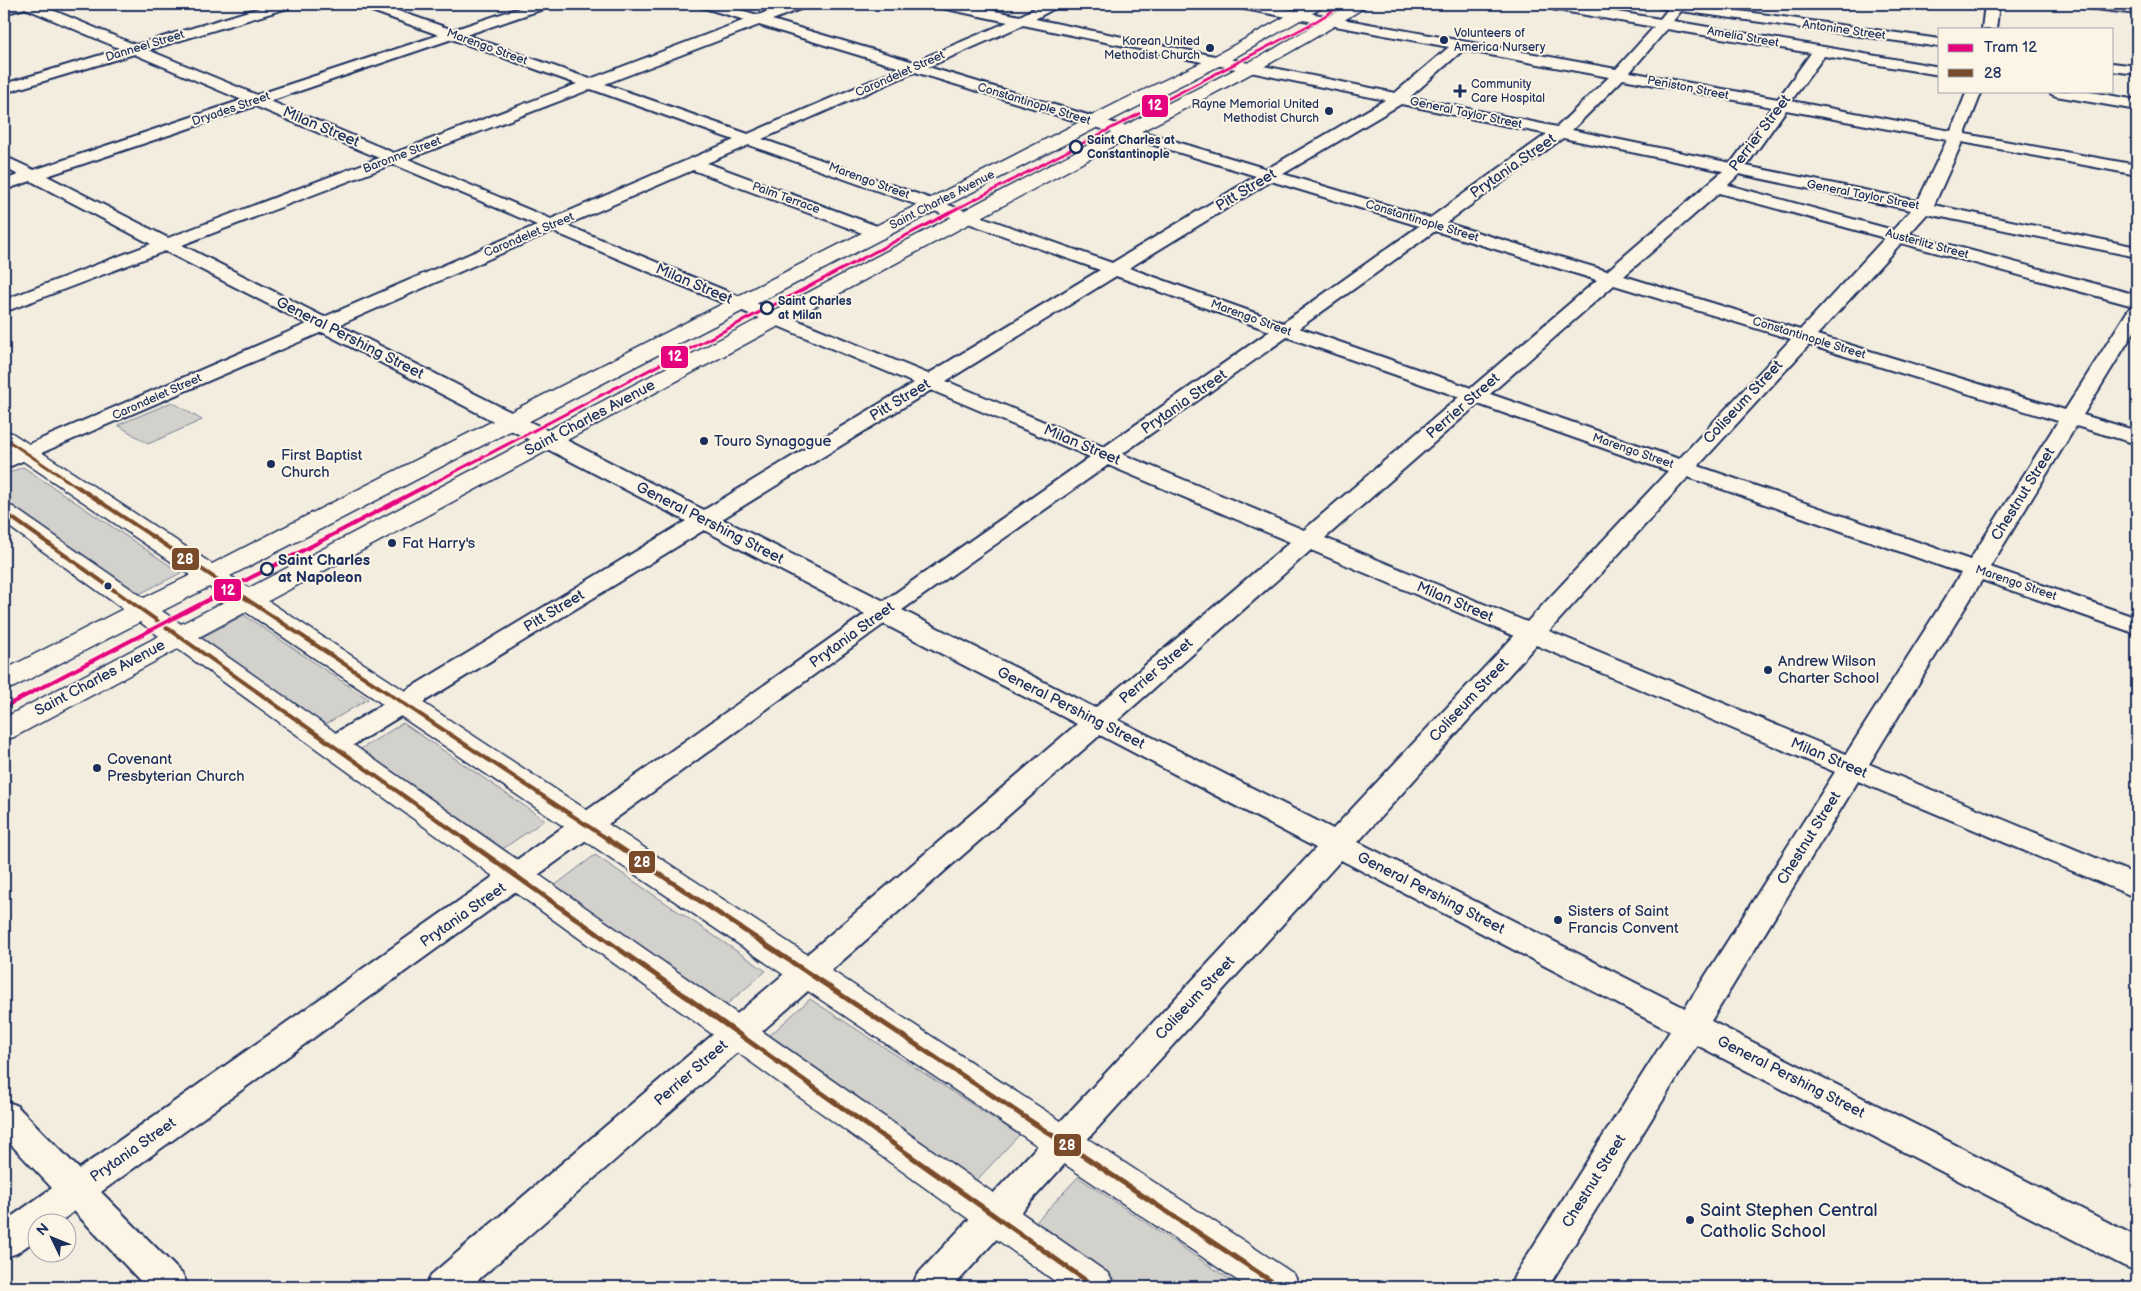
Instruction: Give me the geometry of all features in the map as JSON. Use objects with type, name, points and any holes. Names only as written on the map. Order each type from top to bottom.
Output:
[{"type":"main road","name":"Saint Charles Avenue","points":[[4,681],[1217,61],[1301,16],[1318,4]]},
{"type":"main road","name":"Saint Charles Avenue","points":[[4,730],[1126,132],[1252,69],[1360,4]]},
{"type":"main road","points":[[4,438],[1280,1287]]},
{"type":"main road","points":[[425,465],[446,476],[460,487]]},
{"type":"main road","points":[[4,512],[1095,1287]]},
{"type":"street","points":[[4,10],[26,4]]},
{"type":"street","name":"Milan Street","points":[[26,4],[2137,887]]},
{"type":"street","name":"Danneel Street","points":[[4,89],[286,4]]},
{"type":"street","name":"Marengo Street","points":[[366,4],[1285,330],[2137,626]]},
{"type":"street","name":"Dryades Street","points":[[4,185],[544,4]]},
{"type":"street","name":"Constantinople Street","points":[[706,4],[2137,438]]},
{"type":"street","name":"Baronne Street","points":[[4,306],[588,83],[801,4]]},
{"type":"street","name":"General Taylor Street","points":[[942,4],[2137,252]]},
{"type":"street","name":"Carondelet Street","points":[[4,463],[915,67],[1022,20],[1052,4]]},
{"type":"street","name":"Peniston Street","points":[[1239,4],[1782,106],[2137,170]]},
{"type":"street","name":"Amelia Street","points":[[1546,4],[1670,9],[1820,51],[1938,71]]},
{"type":"street","points":[[1989,28],[1992,4]]},
{"type":"street","points":[[2087,4],[2137,10]]},
{"type":"street","name":"Antonine Street","points":[[1670,9],[1938,43]]},
{"type":"street","name":"Prytania Street","points":[[4,1242],[884,612],[1285,330],[1561,132],[1619,75],[1670,9]]},
{"type":"street","name":"Pitt Street","points":[[333,746],[1270,175],[1398,99],[1460,45]]},
{"type":"street","name":"Perrier Street","points":[[444,1287],[1716,187],[1735,169],[1820,51]]},
{"type":"street","points":[[2114,67],[2137,70]]},
{"type":"street","name":"Coliseum Street","points":[[930,1287],[1531,634],[1681,468],[1924,207],[1956,138],[1975,92]]},
{"type":"street","points":[[2062,92],[2137,105]]},
{"type":"street","name":"General Pershing Street","points":[[4,161],[2137,1255]]},
{"type":"street","name":"Palm Terrace","points":[[693,164],[879,233]]},
{"type":"street","name":"Austerlitz Street","points":[[1716,187],[2137,300]]},
{"type":"street","name":"Chestnut Street","points":[[1528,1287],[2137,312]]},
{"type":"street","points":[[4,1114],[170,1287]]},
{"type":"shaded area","points":[[172,402],[202,420],[148,444],[118,425]]},
{"type":"shaded area","points":[[23,467],[181,573],[137,595],[4,500],[4,475]]},
{"type":"shaded area","points":[[244,615],[368,699],[323,726],[199,639]]},
{"type":"shaded area","points":[[403,723],[545,820],[501,850],[359,750]]},
{"type":"shaded area","points":[[595,855],[766,971],[725,1006],[554,886]]},
{"type":"shaded area","points":[[810,999],[1019,1135],[975,1182],[768,1037]]},
{"type":"shaded area","points":[[1078,1177],[1241,1287],[1126,1287],[1035,1223]]},
{"type":"tram line","name":"12","points":[[4,707],[1313,23],[1344,4]]},
{"type":"transit line","name":"28","points":[[4,438],[1280,1287]]},
{"type":"transit line","name":"28","points":[[4,512],[1095,1287]]},
{"type":"place","name":"Volunteers of America Nursery","points":[[1444,40]]},
{"type":"place","name":"Korean United Methodist Church","points":[[1210,48]]},
{"type":"place","name":"Community Care Hospital","points":[[1460,91]]},
{"type":"place","name":"Rayne Memorial United Methodist Church","points":[[1329,111]]},
{"type":"place","name":"Saint Charles at Constantinople","points":[[1076,147]]},
{"type":"place","name":"Saint Charles at Milan","points":[[767,308]]},
{"type":"place","name":"Touro Synagogue","points":[[704,441]]},
{"type":"place","name":"First Baptist Church","points":[[271,464]]},
{"type":"place","name":"Fat Harry's","points":[[392,543]]},
{"type":"place","name":"Saint Charles at Napoleon","points":[[267,569]]},
{"type":"place","name":"Andrew Wilson Charter School","points":[[1768,670]]},
{"type":"place","name":"Covenant Presbyterian Church","points":[[97,768]]},
{"type":"place","name":"Sisters of Saint Francis Convent","points":[[1558,920]]},
{"type":"place","name":"Saint Stephen Central Catholic School","points":[[1690,1220]]}]
